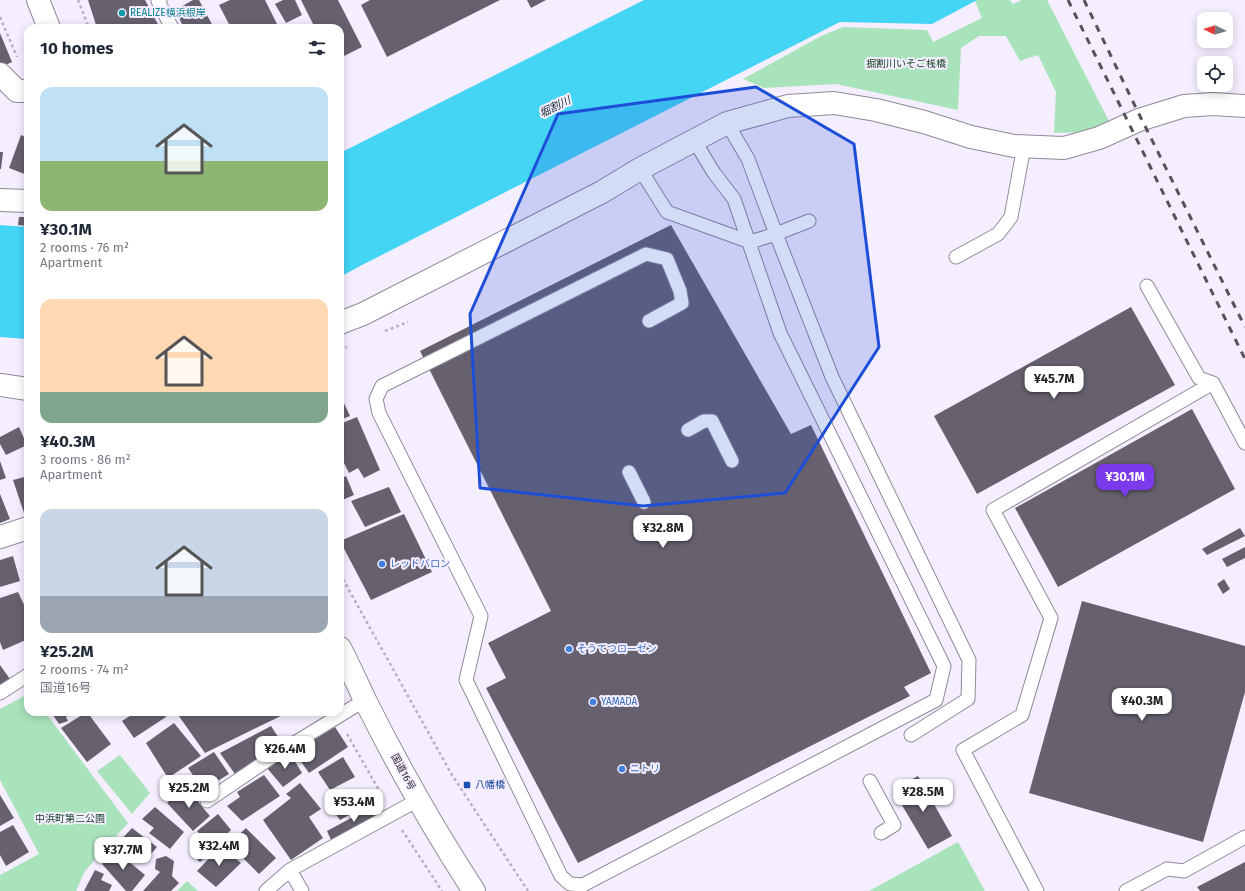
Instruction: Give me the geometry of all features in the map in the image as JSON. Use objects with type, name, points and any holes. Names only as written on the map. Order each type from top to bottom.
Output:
[{"type":"main road","points":[[38,0],[47,24]]},
{"type":"main road","points":[[0,74],[17,91],[24,91]]},
{"type":"main road","points":[[344,321],[363,314],[512,239],[602,192],[640,169],[727,123],[788,106],[834,102],[876,110],[924,122],[971,137],[1014,146],[1064,148],[1099,138],[1139,120],[1184,106],[1213,104],[1245,106]]},
{"type":"main road","points":[[0,200],[24,201]]},
{"type":"main road","points":[[0,376],[24,373]]},
{"type":"main road","points":[[0,385],[24,388]]},
{"type":"main road","points":[[0,537],[24,529]]},
{"type":"main road","name":"国道16号","points":[[344,656],[418,800],[451,856],[474,891]]},
{"type":"lane","points":[[160,0],[158,1],[170,24]]},
{"type":"lane","points":[[727,123],[748,159],[832,377],[969,660],[968,699],[911,735]]},
{"type":"lane","points":[[649,321],[682,303],[680,291],[667,259],[646,254],[382,386],[376,399],[379,413],[481,616],[466,680],[561,876],[570,884],[583,885],[936,700],[944,666],[780,334],[750,242],[734,199],[714,173],[694,140]]},
{"type":"lane","points":[[956,257],[998,234],[1011,217],[1024,146]]},
{"type":"lane","points":[[640,169],[667,212],[750,242],[809,221]]},
{"type":"lane","points":[[1147,286],[1199,378],[1214,383],[1245,443]]},
{"type":"lane","points":[[1037,891],[963,750],[1022,715],[1051,618],[993,510],[1214,383]]},
{"type":"lane","points":[[688,430],[704,421],[712,421],[732,461]]},
{"type":"lane","points":[[629,472],[644,502]]},
{"type":"lane","points":[[0,693],[24,678]]},
{"type":"lane","points":[[344,713],[366,700]]},
{"type":"lane","points":[[207,801],[275,755],[338,717]]},
{"type":"lane","points":[[870,781],[894,825],[881,833]]},
{"type":"lane","points":[[266,891],[290,870],[418,800]]},
{"type":"lane","points":[[1126,891],[1167,869],[1184,870],[1245,837]]},
{"type":"lane","points":[[290,870],[302,891]]},
{"type":"path","points":[[78,0],[87,24]]},
{"type":"path","points":[[0,17],[18,60]]},
{"type":"path","points":[[344,581],[452,775],[528,891]]},
{"type":"path","points":[[338,717],[386,802]]},
{"type":"path","points":[[400,826],[442,891]]},
{"type":"highlighted area","points":[[756,87],[854,144],[879,347],[785,493],[643,506],[480,488],[470,314],[558,114]]},
{"type":"green space","name":"掘割川いそご桟橋","points":[[1010,0],[1013,4],[1022,0],[1047,0],[1109,121],[1084,132],[1054,133],[1056,92],[1038,55],[1020,61],[1006,36],[979,36],[961,48],[958,110],[836,84],[764,88],[743,79],[821,36],[843,27],[927,30],[933,42],[982,18],[975,1]]},
{"type":"green space","name":"中浜町第二公園","points":[[24,696],[24,716],[48,716],[128,823],[85,871],[76,891],[0,891],[0,875],[39,854],[0,780],[0,709]]},
{"type":"green space","points":[[120,755],[150,793],[132,814],[97,771]]},
{"type":"green space","points":[[958,842],[985,891],[869,891]]},
{"type":"green space","points":[[187,881],[198,891],[177,891]]},
{"type":"water","name":"堀割川","points":[[644,0],[977,0],[932,24],[840,22],[344,275],[344,151]]},
{"type":"water","points":[[0,225],[24,227],[24,339],[0,337]]},
{"type":"building","name":"REALIZE横浜根岸","points":[[88,0],[145,0],[158,24],[96,24]]},
{"type":"building","points":[[193,0],[199,0],[212,24],[182,24],[175,10]]},
{"type":"building","points":[[230,0],[265,0],[277,24],[229,24],[219,5]]},
{"type":"building","points":[[283,0],[295,0],[302,15],[286,23],[275,4]]},
{"type":"building","points":[[301,0],[338,0],[362,47],[344,56],[344,24],[313,24]]},
{"type":"building","points":[[370,0],[500,0],[387,57],[361,5]]},
{"type":"building","points":[[527,0],[546,0],[531,8]]},
{"type":"building","points":[[0,33],[12,62],[1,67],[0,66]]},
{"type":"building","points":[[21,135],[24,136],[24,174],[9,168]]},
{"type":"building","points":[[0,152],[3,152],[1,169],[0,169]]},
{"type":"building","points":[[19,217],[24,217],[24,226],[18,225]]},
{"type":"building","points":[[671,225],[791,434],[811,425],[931,673],[904,687],[910,696],[578,863],[486,688],[506,678],[488,643],[551,611],[420,351]]},
{"type":"building","points":[[1131,307],[1175,385],[977,494],[934,416]]},
{"type":"building","points":[[344,403],[350,416],[344,418]]},
{"type":"building","points":[[1192,409],[1235,489],[1058,587],[1015,508]]},
{"type":"building","points":[[357,417],[380,470],[364,478],[358,468],[349,473],[344,463],[344,422]]},
{"type":"building","points":[[19,427],[24,438],[24,446],[6,455],[0,444],[0,437]]},
{"type":"building","points":[[0,461],[6,478],[0,480]]},
{"type":"building","points":[[346,476],[354,495],[344,499],[344,477]]},
{"type":"building","points":[[24,477],[24,513],[13,480]]},
{"type":"building","points":[[389,487],[401,512],[365,527],[351,501]]},
{"type":"building","points":[[0,494],[10,519],[0,523]]},
{"type":"building","points":[[404,514],[432,572],[371,600],[344,549],[344,539]]},
{"type":"building","points":[[1240,528],[1245,536],[1207,555],[1202,549]]},
{"type":"building","points":[[1245,547],[1245,558],[1227,567],[1222,559]]},
{"type":"building","points":[[13,556],[20,581],[0,587],[0,560]]},
{"type":"building","points":[[1224,579],[1230,589],[1223,594],[1217,584]]},
{"type":"building","points":[[18,592],[24,605],[24,641],[3,650],[0,642],[0,598]]},
{"type":"building","points":[[1082,601],[1245,646],[1245,692],[1203,842],[1029,793]]},
{"type":"building","points":[[0,665],[10,679],[0,685]]},
{"type":"building","points":[[54,716],[67,716],[66,717],[68,721],[59,724]]},
{"type":"building","points":[[80,716],[90,716],[111,744],[87,762],[61,728]]},
{"type":"building","points":[[130,716],[166,717],[134,738],[122,721]]},
{"type":"building","points":[[179,716],[281,716],[205,753]]},
{"type":"building","points":[[174,723],[201,756],[168,778],[146,743]]},
{"type":"building","points":[[271,726],[282,743],[235,774],[220,753]]},
{"type":"building","points":[[335,727],[348,747],[309,773],[293,750],[316,734],[319,736]]},
{"type":"building","points":[[214,752],[229,774],[203,790],[188,768]]},
{"type":"building","points":[[290,753],[302,773],[283,787],[267,768]]},
{"type":"building","points":[[343,757],[355,777],[330,790],[318,772]]},
{"type":"building","points":[[264,775],[280,796],[242,821],[227,806],[240,797],[237,792]]},
{"type":"building","points":[[918,776],[952,836],[928,849],[893,790]]},
{"type":"building","points":[[300,783],[321,809],[309,817],[323,838],[291,860],[263,820],[291,798],[286,794]]},
{"type":"building","points":[[185,786],[210,816],[193,831],[167,803]]},
{"type":"building","points":[[367,789],[376,800],[340,820],[332,809]]},
{"type":"building","points":[[0,795],[14,818],[0,826]]},
{"type":"building","points":[[377,804],[383,813],[332,842],[327,831]]},
{"type":"building","points":[[155,807],[184,832],[170,849],[149,833],[154,828],[142,819]]},
{"type":"building","points":[[218,814],[231,830],[213,848],[197,831]]},
{"type":"building","points":[[13,825],[29,852],[6,866],[0,855],[0,832]]},
{"type":"building","points":[[132,828],[157,847],[145,861],[139,856],[134,862],[116,845]]},
{"type":"building","points":[[246,828],[276,858],[259,874],[229,844]]},
{"type":"building","points":[[202,843],[211,851],[200,862],[191,853]]},
{"type":"building","points":[[221,846],[241,863],[216,887],[197,871]]},
{"type":"building","points":[[115,850],[145,875],[132,891],[126,891],[102,864]]},
{"type":"building","points":[[166,856],[174,861],[172,876],[179,883],[171,891],[143,891],[160,872],[155,869],[156,859]]},
{"type":"building","points":[[1245,862],[1245,891],[1200,891],[1197,887]]},
{"type":"building","points":[[95,870],[104,874],[101,880],[112,885],[109,891],[84,891]]},
{"type":"railway","points":[[1068,0],[1245,359]]},
{"type":"railway","points":[[1084,0],[1245,327]]},
{"type":"place","name":"REALIZE横浜根岸","points":[[122,13]]},
{"type":"place","name":"レッドバロン","points":[[382,564]]},
{"type":"place","name":"そうてつローゼン","points":[[569,649]]},
{"type":"place","name":"YAMADA","points":[[593,702]]},
{"type":"place","name":"ニトリ","points":[[622,769]]},
{"type":"place","name":"八幡橋","points":[[467,785]]}]
